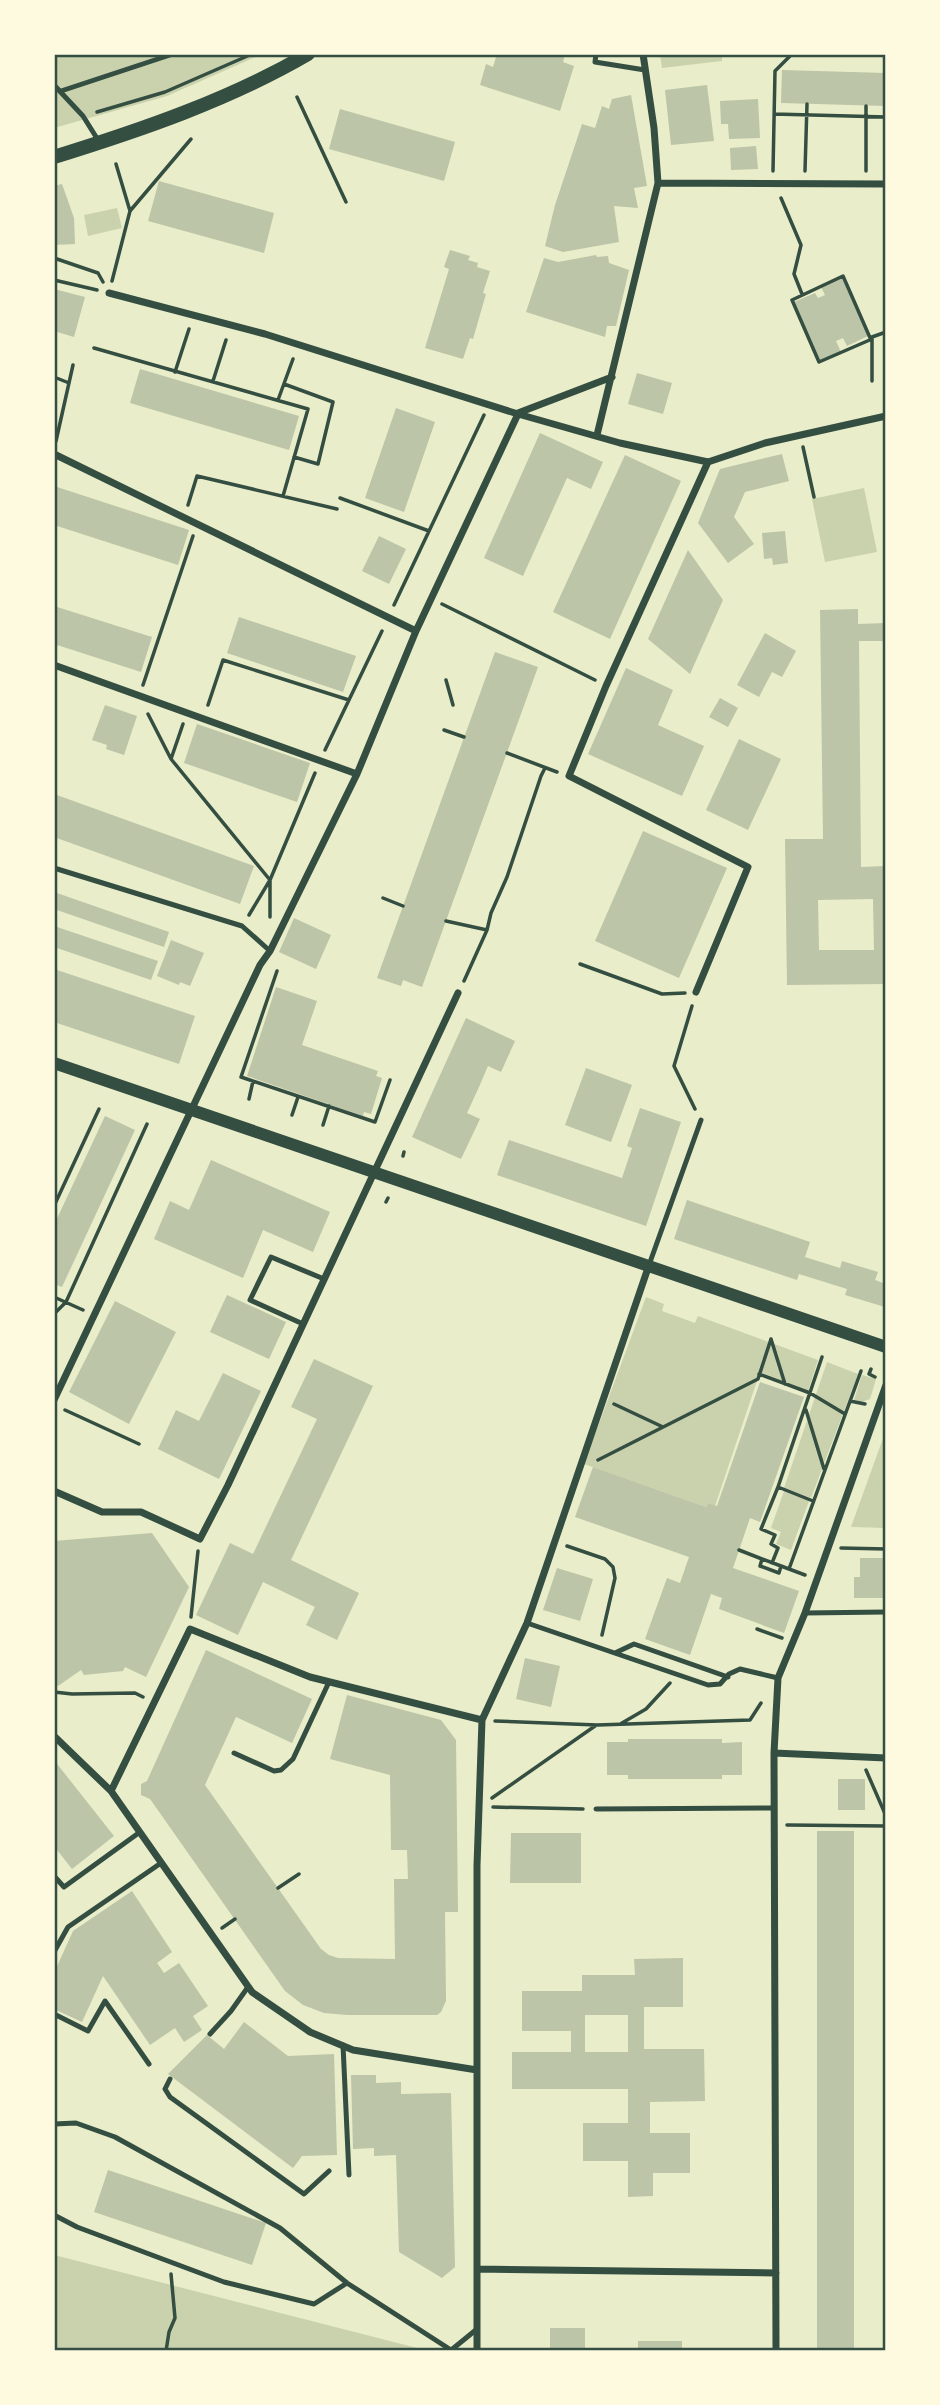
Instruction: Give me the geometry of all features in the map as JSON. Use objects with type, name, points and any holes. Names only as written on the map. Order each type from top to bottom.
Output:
[{"type":"main road","points":[[54,157],[193,110],[308,54]]},
{"type":"street","points":[[597,435],[659,183],[643,54]]},
{"type":"street","points":[[659,183],[886,184]]},
{"type":"street","points":[[109,293],[265,334],[517,414],[620,443],[708,462],[765,443],[886,416]]},
{"type":"street","points":[[54,1403],[260,965],[270,951],[358,774],[430,599],[517,414],[612,377]]},
{"type":"street","points":[[54,452],[416,631]]},
{"type":"street","points":[[696,992],[748,867],[569,776],[606,686],[708,462]]},
{"type":"street","points":[[54,665],[358,774]]},
{"type":"street","points":[[54,1491],[102,1512],[141,1512],[200,1539],[458,993]]},
{"type":"street","points":[[54,1063],[886,1347]]},
{"type":"street","points":[[477,2351],[479,1807],[482,1720],[527,1623],[649,1265]]},
{"type":"street","points":[[776,2351],[774,1754],[778,1678],[805,1612],[886,1385]]},
{"type":"street","points":[[111,1791],[190,1629],[310,1677],[482,1720]]},
{"type":"street","points":[[54,1736],[111,1791],[252,1993],[310,2032],[354,2050],[477,2070]]},
{"type":"street","points":[[774,1754],[886,1758]]},
{"type":"street","points":[[477,2269],[775,2273]]},
{"type":"lane","points":[[61,91],[173,54]]},
{"type":"lane","points":[[596,54],[595,62],[645,70]]},
{"type":"lane","points":[[54,85],[83,116],[100,142]]},
{"type":"lane","points":[[54,868],[242,926],[270,951]]},
{"type":"lane","points":[[649,1265],[701,1120]]},
{"type":"lane","points":[[303,1324],[250,1300],[271,1257],[324,1279]]},
{"type":"lane","points":[[805,1612],[886,1612]]},
{"type":"lane","points":[[527,1623],[714,1685],[720,1684],[740,1669],[778,1678]]},
{"type":"lane","points":[[615,1653],[634,1644],[728,1677]]},
{"type":"lane","points":[[234,1753],[274,1771],[287,1766],[293,1759],[329,1682]]},
{"type":"lane","points":[[596,1809],[774,1808]]},
{"type":"lane","points":[[54,1876],[64,1887],[140,1832]]},
{"type":"lane","points":[[54,1952],[68,1927],[161,1863]]},
{"type":"lane","points":[[210,2034],[248,1987]]},
{"type":"lane","points":[[54,2014],[88,2031],[105,2001],[149,2064]]},
{"type":"lane","points":[[343,2045],[349,2175]]},
{"type":"lane","points":[[170,2079],[165,2088],[170,2097],[304,2194],[329,2171]]},
{"type":"lane","points":[[54,2124],[76,2123],[115,2137],[280,2228],[347,2283],[450,2351],[477,2329]]},
{"type":"lane","points":[[54,2215],[78,2227],[224,2281],[314,2304],[347,2283]]},
{"type":"path","points":[[83,116],[164,92],[252,54]]},
{"type":"path","points":[[792,54],[775,71],[773,183],[801,245],[794,274],[802,295]]},
{"type":"path","points":[[297,97],[346,202]]},
{"type":"path","points":[[805,183],[807,104]]},
{"type":"path","points":[[866,106],[866,183]]},
{"type":"path","points":[[774,114],[886,117]]},
{"type":"path","points":[[109,293],[130,211],[191,139]]},
{"type":"path","points":[[116,164],[130,211]]},
{"type":"path","points":[[54,258],[98,272],[109,293]]},
{"type":"path","points":[[872,381],[871,339],[844,276],[792,300],[819,362],[871,339],[872,337],[886,332]]},
{"type":"path","points":[[54,281],[109,293]]},
{"type":"path","points":[[175,372],[189,329]]},
{"type":"path","points":[[213,382],[226,340]]},
{"type":"path","points":[[94,348],[308,410],[283,496]]},
{"type":"path","points":[[278,401],[293,359]]},
{"type":"path","points":[[54,452],[74,365]]},
{"type":"path","points":[[54,377],[69,383]]},
{"type":"path","points":[[284,384],[333,402],[318,464],[294,457]]},
{"type":"path","points":[[242,926],[270,880],[320,761],[489,404]]},
{"type":"path","points":[[800,435],[814,497]]},
{"type":"path","points":[[184,517],[197,476],[337,509]]},
{"type":"path","points":[[341,498],[429,531]]},
{"type":"path","points":[[197,524],[139,696],[171,759],[270,880],[270,951]]},
{"type":"path","points":[[430,599],[606,686]]},
{"type":"path","points":[[204,719],[223,660],[349,701]]},
{"type":"path","points":[[446,680],[453,705]]},
{"type":"path","points":[[171,759],[187,713]]},
{"type":"path","points":[[444,730],[464,737]]},
{"type":"path","points":[[507,753],[569,776]]},
{"type":"path","points":[[471,968],[491,913],[508,877],[545,768]]},
{"type":"path","points":[[383,898],[403,906]]},
{"type":"path","points":[[446,921],[487,930]]},
{"type":"path","points":[[580,964],[662,994],[696,992],[674,1066],[701,1120]]},
{"type":"path","points":[[277,971],[241,1077],[375,1122],[390,1080]]},
{"type":"path","points":[[248,1099],[253,1081]]},
{"type":"path","points":[[292,1115],[298,1096]]},
{"type":"path","points":[[323,1125],[329,1105]]},
{"type":"path","points":[[54,1206],[99,1109]]},
{"type":"path","points":[[54,1314],[66,1302],[147,1124]]},
{"type":"path","points":[[54,1297],[66,1302]]},
{"type":"path","points":[[579,1469],[758,1379],[771,1339],[785,1384]]},
{"type":"path","points":[[772,1563],[778,1548],[771,1544],[775,1535],[761,1529],[822,1357]]},
{"type":"path","points":[[789,1569],[861,1371]]},
{"type":"path","points":[[759,1374],[810,1393],[845,1414]]},
{"type":"path","points":[[611,1402],[663,1427]]},
{"type":"path","points":[[54,1403],[139,1444]]},
{"type":"path","points":[[805,1408],[824,1471]]},
{"type":"path","points":[[778,1487],[813,1501]]},
{"type":"path","points":[[190,1629],[200,1539]]},
{"type":"path","points":[[555,1542],[605,1559],[613,1567],[615,1578],[600,1648]]},
{"type":"path","points":[[828,1547],[886,1549]]},
{"type":"path","points":[[739,1550],[817,1579]]},
{"type":"path","points":[[762,1559],[760,1566],[779,1573],[781,1566]]},
{"type":"path","points":[[757,1629],[767,1633]]},
{"type":"path","points":[[621,1724],[646,1709],[678,1674]]},
{"type":"path","points":[[482,1720],[597,1725],[750,1720],[778,1678]]},
{"type":"path","points":[[54,1692],[72,1695],[135,1693],[154,1703]]},
{"type":"path","points":[[479,1807],[597,1725]]},
{"type":"path","points":[[861,1758],[886,1816]]},
{"type":"path","points":[[479,1807],[596,1809]]},
{"type":"path","points":[[774,1825],[886,1826]]},
{"type":"path","points":[[278,1888],[299,1874]]},
{"type":"path","points":[[166,2351],[169,2332],[175,2318],[167,2260]]},
{"type":"green space","points":[[54,54],[262,54],[167,96],[54,128]]},
{"type":"green space","points":[[660,54],[722,54],[722,61],[662,68]]},
{"type":"green space","points":[[117,208],[122,228],[88,236],[84,215]]},
{"type":"green space","points":[[864,488],[877,552],[825,562],[812,499]]},
{"type":"green space","points":[[646,1297],[664,1304],[662,1311],[695,1323],[698,1316],[818,1360],[808,1391],[760,1372],[715,1506],[708,1503],[706,1507],[584,1464]]},
{"type":"green space","points":[[827,1362],[858,1374],[811,1498],[784,1488]]},
{"type":"green space","points":[[862,1375],[876,1379],[870,1399],[862,1402],[854,1400]]},
{"type":"green space","points":[[886,1430],[886,1528],[851,1527]]},
{"type":"green space","points":[[784,1491],[809,1501],[791,1550],[776,1544],[781,1532],[771,1528]]},
{"type":"green space","points":[[54,2255],[429,2351],[54,2351]]},
{"type":"building","points":[[497,54],[565,54],[563,62],[574,66],[560,111],[480,85],[486,64],[493,67]]},
{"type":"building","points":[[782,70],[886,73],[886,106],[781,103]]},
{"type":"building","points":[[707,85],[714,141],[671,145],[665,90]]},
{"type":"building","points":[[631,95],[647,186],[634,188],[638,208],[614,206],[619,242],[563,252],[545,246],[555,205],[582,124],[595,128],[602,106],[609,109],[612,99]]},
{"type":"building","points":[[758,99],[760,138],[729,139],[728,124],[721,124],[720,101]]},
{"type":"building","points":[[340,109],[455,142],[444,181],[329,149]]},
{"type":"building","points":[[756,146],[758,169],[731,170],[730,148]]},
{"type":"building","points":[[159,181],[274,213],[264,253],[148,221]]},
{"type":"building","points":[[62,184],[74,218],[75,244],[54,245],[54,186]]},
{"type":"building","points":[[450,250],[470,256],[468,260],[478,263],[477,267],[490,271],[473,339],[470,338],[463,359],[425,348],[449,269],[444,267]]},
{"type":"building","points":[[596,255],[608,256],[609,263],[629,270],[616,326],[607,326],[605,337],[526,312],[544,258],[558,262]]},
{"type":"building","points":[[842,277],[868,336],[847,346],[843,338],[836,341],[841,352],[820,361],[794,302],[815,293],[818,298],[825,295],[821,287]]},
{"type":"building","points":[[54,289],[85,297],[74,337],[54,331]]},
{"type":"building","points":[[140,369],[299,416],[289,450],[130,403]]},
{"type":"building","points":[[637,373],[672,383],[663,414],[628,404]]},
{"type":"building","points":[[396,408],[435,422],[404,512],[365,498]]},
{"type":"building","points":[[540,433],[603,462],[591,489],[567,478],[523,576],[484,558]]},
{"type":"building","points":[[782,454],[789,481],[745,492],[734,517],[754,544],[728,563],[698,523],[720,469]]},
{"type":"building","points":[[625,455],[681,481],[610,639],[553,612]]},
{"type":"building","points":[[54,486],[189,530],[178,565],[54,525]]},
{"type":"building","points":[[785,531],[788,563],[773,565],[772,558],[764,559],[762,533]]},
{"type":"building","points":[[379,536],[406,549],[389,584],[362,571]]},
{"type":"building","points":[[688,550],[723,600],[690,674],[648,639]]},
{"type":"building","points":[[54,606],[152,637],[141,672],[54,644]]},
{"type":"building","points":[[858,609],[858,624],[886,623],[886,641],[859,641],[861,867],[886,866],[886,984],[787,985],[785,839],[823,839],[820,610]],"holes":[[[873,899],[874,950],[819,950],[818,900]]]},
{"type":"building","points":[[239,617],[356,656],[343,692],[227,653]]},
{"type":"building","points":[[765,633],[796,651],[782,677],[772,672],[759,697],[737,685]]},
{"type":"building","points":[[495,652],[538,667],[422,987],[403,980],[401,986],[377,978]]},
{"type":"building","points":[[626,668],[673,690],[658,725],[704,746],[682,796],[588,754]]},
{"type":"building","points":[[720,698],[738,708],[728,727],[709,717]]},
{"type":"building","points":[[105,705],[137,716],[124,755],[106,749],[107,745],[92,740]]},
{"type":"building","points":[[197,724],[310,763],[297,802],[184,763]]},
{"type":"building","points":[[739,739],[781,759],[748,830],[706,810]]},
{"type":"building","points":[[54,794],[254,866],[240,904],[54,837]]},
{"type":"building","points":[[643,831],[727,868],[679,978],[595,941]]},
{"type":"building","points":[[54,892],[169,932],[164,947],[54,909]]},
{"type":"building","points":[[294,918],[331,935],[316,969],[279,952]]},
{"type":"building","points":[[54,926],[158,961],[151,980],[54,947]]},
{"type":"building","points":[[171,940],[204,953],[190,986],[180,982],[179,985],[157,976]]},
{"type":"building","points":[[54,969],[195,1016],[179,1064],[54,1022]]},
{"type":"building","points":[[276,987],[317,1001],[302,1045],[378,1071],[376,1076],[382,1078],[371,1114],[364,1112],[363,1116],[247,1076]]},
{"type":"building","points":[[466,1018],[515,1041],[501,1072],[488,1066],[467,1113],[480,1119],[461,1159],[412,1137]]},
{"type":"building","points":[[586,1068],[632,1085],[611,1142],[565,1125]]},
{"type":"building","points":[[640,1108],[681,1122],[646,1226],[497,1175],[509,1140],[622,1178],[632,1148],[627,1146]]},
{"type":"building","points":[[105,1116],[135,1130],[62,1287],[54,1284],[54,1225]]},
{"type":"building","points":[[211,1160],[330,1212],[313,1252],[263,1230],[243,1278],[154,1239],[170,1201],[189,1210]]},
{"type":"building","points":[[687,1200],[810,1242],[805,1257],[840,1268],[842,1261],[878,1272],[875,1280],[886,1284],[885,1307],[845,1295],[847,1289],[799,1274],[797,1280],[674,1239]]},
{"type":"building","points":[[227,1295],[286,1322],[269,1359],[210,1332]]},
{"type":"building","points":[[115,1301],[176,1332],[129,1424],[69,1392]]},
{"type":"building","points":[[314,1359],[373,1386],[291,1560],[359,1593],[337,1640],[306,1625],[315,1607],[263,1582],[238,1635],[196,1615],[230,1543],[253,1554],[317,1419],[291,1407]]},
{"type":"building","points":[[223,1373],[261,1391],[219,1479],[158,1449],[176,1410],[199,1421]]},
{"type":"building","points":[[760,1382],[804,1397],[760,1522],[750,1518],[733,1568],[799,1591],[784,1633],[719,1609],[722,1598],[711,1594],[690,1655],[645,1639],[667,1578],[680,1583],[689,1557],[575,1517],[593,1467],[706,1507],[708,1503],[717,1506]]},
{"type":"building","points":[[152,1533],[189,1587],[146,1677],[125,1667],[123,1671],[84,1675],[81,1670],[58,1686],[54,1680],[54,1541]]},
{"type":"building","points":[[860,1558],[886,1558],[886,1598],[854,1598],[854,1577],[860,1577]]},
{"type":"building","points":[[557,1568],[593,1579],[580,1621],[543,1610]]},
{"type":"building","points":[[206,1650],[312,1699],[292,1743],[236,1717],[205,1785],[321,1949],[329,1955],[338,1958],[395,1959],[394,1879],[408,1879],[407,1850],[391,1850],[390,1775],[330,1759],[347,1695],[441,1720],[456,1740],[458,1912],[445,1912],[446,2001],[437,2015],[347,2015],[324,2013],[303,2005],[285,1991],[150,1799],[141,1795],[141,1784],[147,1781]]},
{"type":"building","points":[[525,1658],[560,1666],[551,1707],[516,1699]]},
{"type":"building","points":[[628,1739],[722,1739],[722,1743],[742,1742],[742,1775],[722,1775],[722,1779],[628,1779],[628,1775],[607,1775],[607,1742],[628,1742]]},
{"type":"building","points":[[54,1760],[114,1836],[72,1869],[54,1846]]},
{"type":"building","points":[[838,1779],[865,1779],[865,1810],[838,1810]]},
{"type":"building","points":[[817,1831],[854,1831],[854,2351],[817,2351]]},
{"type":"building","points":[[511,1833],[581,1833],[581,1883],[510,1883]]},
{"type":"building","points":[[132,1891],[172,1952],[157,1963],[164,1973],[179,1963],[208,2006],[193,2016],[202,2030],[184,2042],[175,2028],[150,2045],[103,1976],[82,2022],[54,2009],[54,1973],[73,1931]]},
{"type":"building","points":[[683,1958],[683,2007],[644,2007],[644,2049],[704,2049],[705,2101],[650,2102],[650,2133],[690,2133],[690,2173],[653,2173],[653,2196],[628,2197],[628,2161],[583,2161],[583,2123],[628,2123],[628,2089],[512,2089],[512,2052],[571,2052],[571,2031],[522,2031],[522,1991],[582,1991],[582,1975],[635,1975],[634,1959]],"holes":[[[585,2015],[628,2015],[628,2052],[585,2052]]]},
{"type":"building","points":[[244,2022],[288,2056],[334,2054],[337,2155],[302,2156],[293,2168],[168,2074],[207,2035],[224,2049]]},
{"type":"building","points":[[351,2075],[376,2075],[376,2083],[401,2082],[401,2094],[451,2093],[455,2267],[442,2278],[399,2252],[396,2155],[374,2156],[374,2148],[353,2149]]},
{"type":"building","points":[[108,2170],[266,2223],[252,2265],[94,2212]]},
{"type":"building","points":[[550,2328],[585,2328],[585,2351],[550,2351]]},
{"type":"building","points":[[638,2341],[682,2341],[682,2351],[638,2351]]}]
